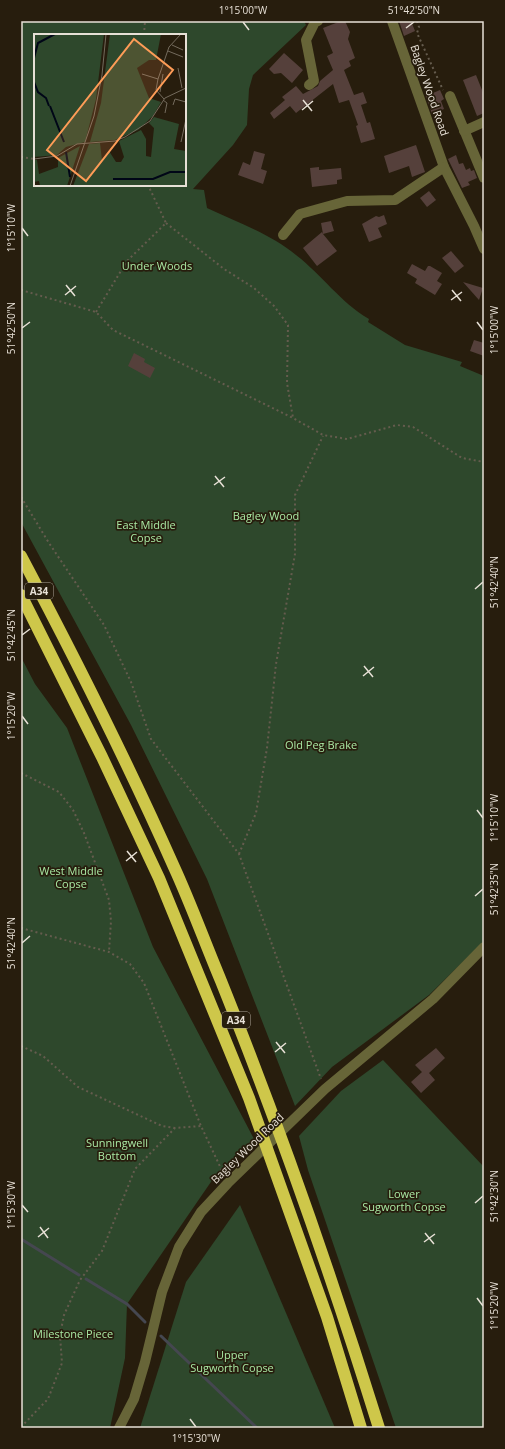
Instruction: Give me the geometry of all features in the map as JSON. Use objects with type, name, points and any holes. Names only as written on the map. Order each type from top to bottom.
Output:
[{"type":"highway","name":"A34","points":[[21,556],[58,626],[119,749],[175,868],[266,1092],[347,1324],[379,1428]]},
{"type":"highway","name":"A34","points":[[21,595],[85,722],[159,878],[249,1098],[327,1317],[360,1428]]},
{"type":"street","points":[[309,85],[314,81],[306,40],[315,22],[318,21]]},
{"type":"street","name":"Bagley Wood Road","points":[[392,21],[444,167],[484,249]]},
{"type":"street","name":"Bagley Wood Road","points":[[450,96],[484,178]]},
{"type":"street","points":[[464,131],[484,122]]},
{"type":"street","points":[[283,236],[300,214],[347,201],[395,200],[444,167]]},
{"type":"street","name":"Bagley Wood Road","points":[[119,1428],[134,1399],[145,1362],[162,1292],[179,1247],[201,1212],[230,1181],[316,1097],[433,999],[484,947]]},
{"type":"path","points":[[144,34],[145,21]]},
{"type":"path","points":[[417,21],[419,27],[417,33],[441,88],[450,96]]},
{"type":"path","points":[[21,157],[34,159]]},
{"type":"path","points":[[148,186],[166,223],[224,269],[254,288],[274,306],[288,325],[287,383],[293,418]]},
{"type":"path","points":[[96,312],[127,261],[166,223]]},
{"type":"path","points":[[21,290],[96,312],[113,330],[293,418],[323,435],[347,439],[397,425],[413,427],[462,458],[484,462]]},
{"type":"path","points":[[239,854],[256,813],[267,748],[276,664],[295,554],[295,495],[323,435]]},
{"type":"path","points":[[21,497],[49,543],[104,625],[131,682],[151,739],[239,854],[325,1089]]},
{"type":"path","points":[[21,773],[59,792],[73,810],[84,833],[109,900],[111,921],[109,952]]},
{"type":"path","points":[[21,928],[109,952],[130,964],[144,983],[201,1126],[230,1181]]},
{"type":"path","points":[[21,1046],[43,1056],[78,1086],[162,1126],[175,1128],[201,1126]]},
{"type":"path","points":[[21,1428],[48,1399],[62,1363],[60,1336],[64,1315],[80,1280],[102,1252],[135,1169],[175,1128]]},
{"type":"green space","name":"Bagley Wood","points":[[21,21],[304,21],[306,25],[253,75],[249,89],[247,125],[233,145],[193,189],[204,190],[207,208],[253,229],[286,248],[305,263],[349,305],[369,319],[368,322],[405,345],[462,362],[460,366],[484,376],[484,941],[429,995],[332,1067],[295,1106],[207,879],[131,725],[21,522]]},
{"type":"green space","points":[[21,657],[35,684],[67,728],[153,947],[254,1139],[215,1176],[127,1304],[125,1358],[110,1428],[21,1428]]},
{"type":"green space","name":"Lower Sugworth Copse","points":[[383,1060],[484,1167],[484,1428],[396,1428],[308,1170],[299,1136],[341,1091]]},
{"type":"green space","name":"Upper Sugworth Copse","points":[[240,1205],[335,1428],[140,1428],[186,1282]]},
{"type":"building","points":[[341,21],[345,21],[350,32],[348,39],[355,58],[349,61],[351,66],[344,70],[354,95],[363,92],[367,103],[361,105],[367,123],[370,122],[375,139],[361,143],[356,126],[358,125],[349,100],[339,103],[333,84],[296,113],[290,106],[274,119],[270,113],[285,100],[282,97],[296,86],[303,94],[318,86],[320,81],[333,70],[327,56],[333,53],[323,28]]},
{"type":"building","points":[[399,21],[411,21],[415,31],[404,36]]},
{"type":"building","points":[[284,53],[303,70],[292,83],[281,73],[274,74],[269,69]]},
{"type":"building","points":[[476,75],[484,95],[484,113],[477,116],[463,80]]},
{"type":"building","points":[[440,90],[444,99],[441,101],[444,109],[432,114],[426,96]]},
{"type":"building","points":[[416,145],[425,172],[412,177],[409,166],[389,173],[384,156]]},
{"type":"building","points":[[254,151],[265,154],[261,169],[267,171],[263,184],[238,175],[243,162],[250,165]]},
{"type":"building","points":[[456,155],[459,164],[463,163],[466,170],[470,168],[471,171],[474,170],[477,178],[468,182],[470,185],[462,188],[448,159]]},
{"type":"building","points":[[319,167],[319,170],[341,168],[342,179],[337,180],[337,184],[312,187],[310,168]]},
{"type":"building","points":[[429,191],[436,200],[427,207],[420,198]]},
{"type":"building","points":[[384,215],[387,224],[378,228],[382,237],[369,242],[362,224],[376,216],[379,217]]},
{"type":"building","points":[[331,221],[334,231],[323,234],[321,223]]},
{"type":"building","points":[[322,232],[337,251],[317,266],[303,248]]},
{"type":"building","points":[[451,251],[464,266],[455,273],[442,258]]},
{"type":"building","points":[[412,264],[425,271],[428,266],[430,266],[442,273],[437,281],[442,284],[435,295],[415,283],[417,279],[407,273]]},
{"type":"building","points":[[463,282],[483,288],[479,300]]},
{"type":"building","points":[[474,340],[484,343],[484,356],[470,351]]},
{"type":"building","points":[[134,353],[145,359],[144,362],[155,368],[150,378],[128,366]]},
{"type":"building","points":[[436,1048],[445,1058],[429,1073],[435,1080],[421,1093],[411,1082],[422,1072],[415,1065]]},
{"type":"waterway","points":[[21,1239],[79,1275]]},
{"type":"waterway","points":[[86,1279],[127,1304],[145,1322]]},
{"type":"waterway","points":[[161,1336],[257,1428]]},
{"type":"park label","name":"Under Woods","points":[[157,265]]},
{"type":"park label","name":"East Middle Copse","points":[[146,530]]},
{"type":"park label","name":"Old Peg Brake","points":[[321,744]]},
{"type":"park label","name":"West Middle Copse","points":[[71,876]]},
{"type":"park label","name":"Sunningwell Bottom","points":[[117,1148]]},
{"type":"park label","name":"Milestone Piece","points":[[73,1333]]}]
